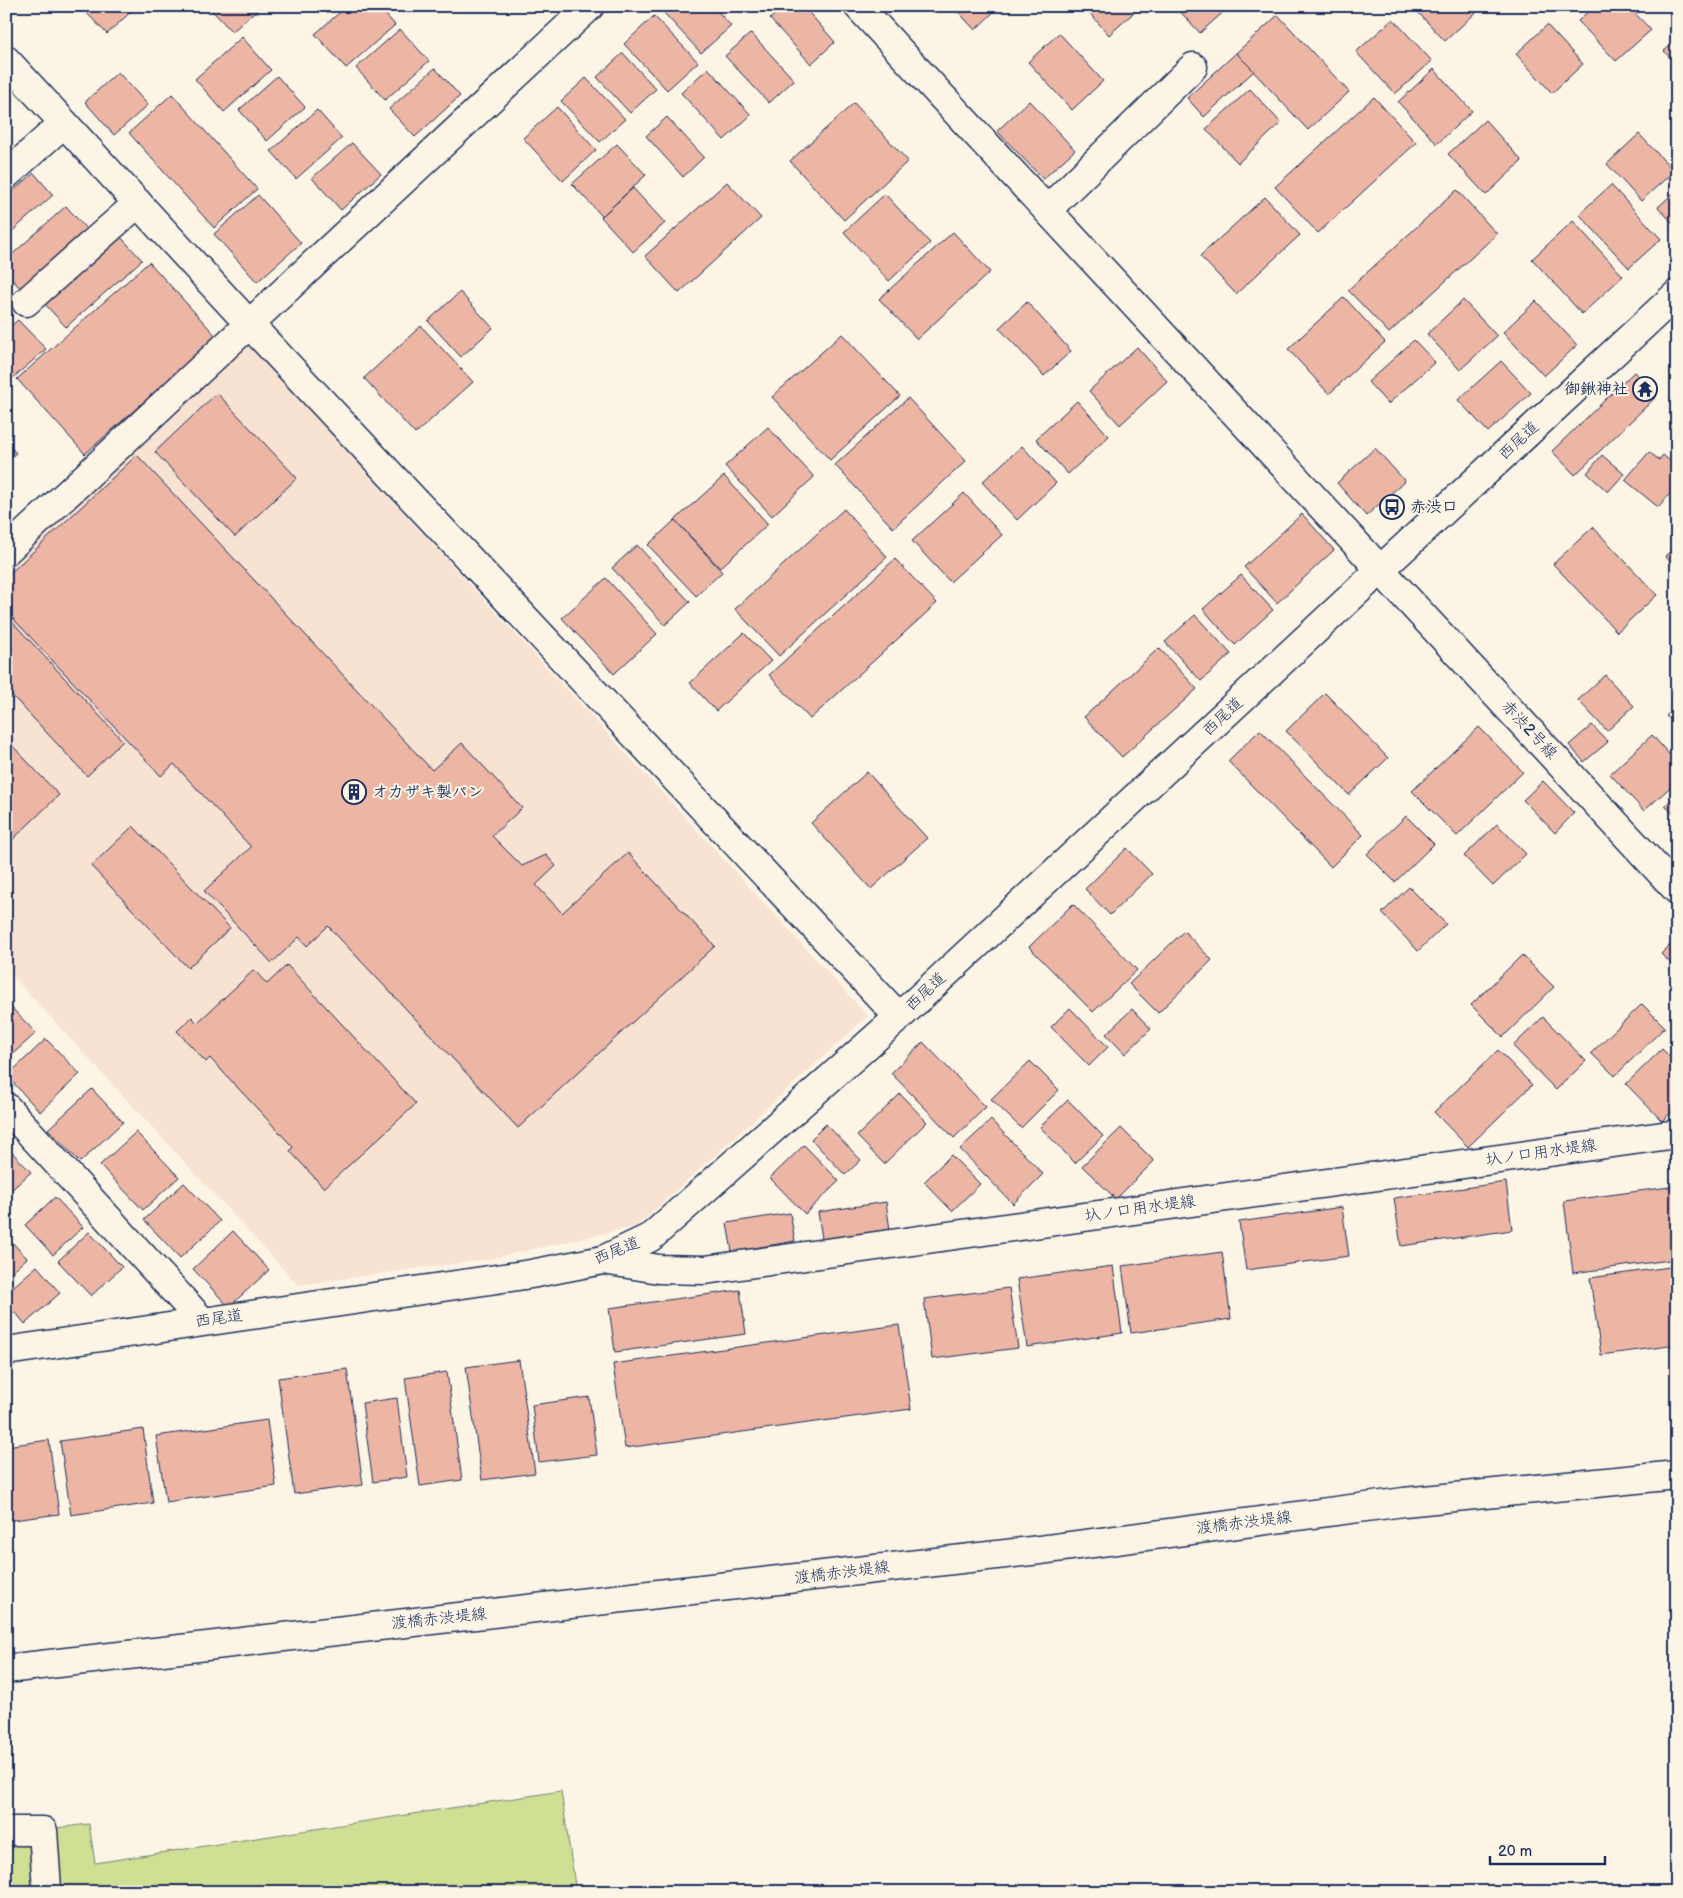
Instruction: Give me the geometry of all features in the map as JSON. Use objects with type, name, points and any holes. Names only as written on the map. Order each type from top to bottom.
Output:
[{"type":"street","points":[[6,551],[590,6]]},
{"type":"street","name":"赤渋2号線","points":[[858,6],[1676,886]]},
{"type":"street","points":[[1047,210],[1193,67]]},
{"type":"street","points":[[10,72],[64,123],[250,325],[899,1018]]},
{"type":"street","points":[[6,174],[64,123]]},
{"type":"street","points":[[26,302],[138,203]]},
{"type":"street","name":"西尾道","points":[[6,1351],[531,1274],[603,1260],[651,1237],[899,1018],[1677,294]]},
{"type":"street","points":[[6,1107],[202,1321]]},
{"type":"street","name":"圦ノ口用水堤線","points":[[603,1260],[659,1269],[704,1270],[1677,1134]]},
{"type":"street","name":"渡橋赤渋堤線","points":[[6,1669],[1030,1551],[1404,1502],[1677,1475]]},
{"type":"street","points":[[6,1831],[43,1832],[46,1889]]},
{"type":"shaded area","points":[[249,345],[868,1016],[637,1226],[488,1259],[298,1285],[6,969],[6,571]]},
{"type":"green space","points":[[561,1791],[576,1892],[6,1892],[6,1834],[89,1824],[95,1863]]},
{"type":"building","points":[[80,6],[137,6],[107,34]]},
{"type":"building","points":[[208,6],[261,6],[232,32]]},
{"type":"building","points":[[347,6],[378,6],[395,25],[346,68],[315,34]]},
{"type":"building","points":[[671,6],[713,6],[731,26],[701,53],[664,13]]},
{"type":"building","points":[[784,6],[803,6],[835,42],[811,64],[770,19]]},
{"type":"building","points":[[953,6],[1000,6],[975,30]]},
{"type":"building","points":[[1083,6],[1141,6],[1109,35]]},
{"type":"building","points":[[1175,6],[1230,6],[1200,33]]},
{"type":"building","points":[[1412,6],[1483,6],[1445,41]]},
{"type":"building","points":[[1594,6],[1628,6],[1651,30],[1616,61],[1578,21]]},
{"type":"building","points":[[1278,15],[1349,92],[1308,130],[1236,53]]},
{"type":"building","points":[[654,16],[698,62],[667,90],[624,44]]},
{"type":"building","points":[[1393,19],[1432,61],[1395,94],[1356,52]]},
{"type":"building","points":[[1547,25],[1583,64],[1552,93],[1516,54]]},
{"type":"building","points":[[400,29],[429,61],[385,100],[356,68]]},
{"type":"building","points":[[751,33],[794,80],[769,103],[725,56]]},
{"type":"building","points":[[1059,33],[1103,81],[1072,110],[1028,62]]},
{"type":"building","points":[[242,37],[271,70],[224,112],[195,79]]},
{"type":"building","points":[[1677,40],[1677,65],[1664,51]]},
{"type":"building","points":[[623,53],[656,89],[630,113],[597,77]]},
{"type":"building","points":[[1236,53],[1254,71],[1204,117],[1187,98]]},
{"type":"building","points":[[435,68],[460,96],[415,137],[389,109]]},
{"type":"building","points":[[708,68],[751,115],[724,140],[681,93]]},
{"type":"building","points":[[1434,69],[1472,111],[1437,144],[1398,102]]},
{"type":"building","points":[[118,72],[148,105],[114,135],[85,102]]},
{"type":"building","points":[[277,76],[305,107],[267,141],[239,110]]},
{"type":"building","points":[[586,78],[625,119],[600,142],[561,101]]},
{"type":"building","points":[[1250,89],[1281,123],[1238,163],[1206,129]]},
{"type":"building","points":[[172,94],[257,189],[214,228],[129,133]]},
{"type":"building","points":[[1374,97],[1416,143],[1318,233],[1275,187]]},
{"type":"building","points":[[1029,101],[1075,150],[1043,179],[997,131]]},
{"type":"building","points":[[854,103],[908,161],[844,220],[790,161]]},
{"type":"building","points":[[557,107],[596,150],[563,181],[523,138]]},
{"type":"building","points":[[317,110],[342,138],[296,179],[271,151]]},
{"type":"building","points":[[667,117],[704,157],[683,177],[646,136]]},
{"type":"building","points":[[1485,120],[1522,161],[1486,195],[1448,154]]},
{"type":"building","points":[[1639,134],[1674,171],[1641,201],[1607,164]]},
{"type":"building","points":[[352,143],[381,174],[341,210],[312,178]]},
{"type":"building","points":[[617,144],[646,175],[602,216],[572,184]]},
{"type":"building","points":[[34,173],[53,195],[9,234],[6,232],[6,197]]},
{"type":"building","points":[[727,182],[761,218],[679,293],[645,256]]},
{"type":"building","points":[[1611,185],[1661,239],[1629,268],[1579,214]]},
{"type":"building","points":[[633,188],[665,223],[633,252],[601,217]]},
{"type":"building","points":[[1457,190],[1497,234],[1389,333],[1348,290]]},
{"type":"building","points":[[1677,190],[1677,228],[1658,207]]},
{"type":"building","points":[[885,194],[930,243],[889,281],[844,232]]},
{"type":"building","points":[[258,195],[301,243],[257,282],[214,234]]},
{"type":"building","points":[[1265,197],[1300,235],[1236,294],[1200,256]]},
{"type":"building","points":[[66,206],[89,232],[23,291],[6,273],[6,260]]},
{"type":"building","points":[[1573,221],[1623,276],[1582,314],[1532,259]]},
{"type":"building","points":[[953,232],[990,272],[917,339],[879,299]]},
{"type":"building","points":[[119,235],[142,260],[66,327],[43,302]]},
{"type":"building","points":[[149,262],[217,337],[85,454],[17,379]]},
{"type":"building","points":[[460,292],[493,328],[461,357],[428,321]]},
{"type":"building","points":[[1344,297],[1385,342],[1329,394],[1288,349]]},
{"type":"building","points":[[1463,300],[1497,336],[1460,370],[1427,334]]},
{"type":"building","points":[[1536,301],[1577,345],[1544,376],[1503,332]]},
{"type":"building","points":[[1027,302],[1071,351],[1044,376],[999,328]]},
{"type":"building","points":[[18,320],[46,349],[6,384],[6,330]]},
{"type":"building","points":[[421,326],[473,382],[415,434],[364,378]]},
{"type":"building","points":[[842,334],[900,396],[830,460],[772,397]]},
{"type":"building","points":[[1414,340],[1435,362],[1388,404],[1368,382]]},
{"type":"building","points":[[1137,347],[1167,381],[1120,425],[1089,391]]},
{"type":"building","points":[[1501,361],[1531,393],[1488,432],[1458,400]]},
{"type":"building","points":[[1634,372],[1657,396],[1575,475],[1552,451]]},
{"type":"building","points":[[217,393],[297,478],[235,537],[155,452]]},
{"type":"building","points":[[908,398],[966,461],[893,528],[835,465]]},
{"type":"building","points":[[1077,401],[1109,436],[1068,474],[1036,439]]},
{"type":"building","points":[[768,427],[814,477],[772,516],[725,466]]},
{"type":"building","points":[[6,442],[16,453],[6,462]]},
{"type":"building","points":[[1022,446],[1056,483],[1017,520],[982,482]]},
{"type":"building","points":[[1375,448],[1405,481],[1366,516],[1337,483]]},
{"type":"building","points":[[1649,452],[1659,460],[1663,455],[1677,467],[1674,471],[1677,473],[1677,486],[1658,507],[1625,480]]},
{"type":"building","name":"オカザキ製パン","points":[[137,455],[432,770],[462,743],[522,808],[492,836],[522,866],[546,855],[556,866],[536,885],[562,913],[628,853],[715,946],[518,1128],[328,926],[307,946],[299,937],[272,963],[204,891],[251,847],[174,764],[161,776],[6,611],[6,577]]},
{"type":"building","points":[[1602,455],[1624,474],[1608,492],[1587,473]]},
{"type":"building","points":[[724,476],[768,524],[720,568],[675,520]]},
{"type":"building","points":[[964,493],[1002,535],[950,582],[912,541]]},
{"type":"building","points":[[844,509],[887,557],[779,656],[735,609]]},
{"type":"building","points":[[1302,514],[1334,550],[1277,603],[1244,567]]},
{"type":"building","points":[[675,520],[722,572],[696,596],[648,545]]},
{"type":"building","points":[[1593,527],[1657,595],[1617,632],[1553,564]]},
{"type":"building","points":[[637,545],[690,602],[665,625],[612,568]]},
{"type":"building","points":[[1677,545],[1677,569],[1665,556]]},
{"type":"building","points":[[895,559],[937,603],[810,719],[769,675]]},
{"type":"building","points":[[1241,575],[1273,610],[1235,645],[1203,609]]},
{"type":"building","points":[[606,578],[657,634],[614,674],[562,618]]},
{"type":"building","points":[[6,615],[123,741],[87,776],[6,689]]},
{"type":"building","points":[[1195,615],[1231,654],[1201,681],[1165,642]]},
{"type":"building","points":[[744,633],[771,661],[716,711],[690,683]]},
{"type":"building","points":[[1159,648],[1197,689],[1122,757],[1084,717]]},
{"type":"building","points":[[1605,675],[1634,706],[1607,731],[1578,700]]},
{"type":"building","points":[[1325,693],[1388,758],[1349,795],[1286,731]]},
{"type":"building","points":[[1677,705],[1677,726],[1666,716]]},
{"type":"building","points":[[1592,725],[1608,742],[1584,762],[1569,745]]},
{"type":"building","points":[[1479,727],[1523,772],[1457,836],[1412,791]]},
{"type":"building","points":[[1260,730],[1363,835],[1331,867],[1228,761]]},
{"type":"building","points":[[1652,735],[1677,763],[1677,781],[1644,811],[1610,774]]},
{"type":"building","points":[[6,739],[59,795],[8,844],[6,842]]},
{"type":"building","points":[[867,772],[927,838],[871,889],[811,823]]},
{"type":"building","points":[[1543,781],[1574,813],[1555,833],[1523,800]]},
{"type":"building","points":[[1677,794],[1677,817],[1665,806]]},
{"type":"building","points":[[1406,816],[1434,844],[1395,882],[1367,854]]},
{"type":"building","points":[[1497,824],[1526,854],[1493,886],[1464,856]]},
{"type":"building","points":[[133,826],[230,928],[188,968],[91,866]]},
{"type":"building","points":[[1127,848],[1152,874],[1110,915],[1085,889]]},
{"type":"building","points":[[1409,887],[1446,924],[1418,951],[1382,913]]},
{"type":"building","points":[[1073,904],[1137,970],[1093,1012],[1029,947]]},
{"type":"building","points":[[1184,931],[1212,960],[1158,1013],[1129,984]]},
{"type":"building","points":[[1677,938],[1677,969],[1661,954]]},
{"type":"building","points":[[1522,955],[1554,987],[1503,1037],[1471,1005]]},
{"type":"building","points":[[287,965],[416,1104],[324,1188],[290,1151],[293,1147],[210,1058],[206,1062],[177,1031],[192,1017],[197,1023],[254,970],[267,984]]},
{"type":"building","points":[[6,1002],[36,1033],[6,1060]]},
{"type":"building","points":[[1642,1004],[1665,1027],[1615,1076],[1591,1053]]},
{"type":"building","points":[[1070,1008],[1108,1047],[1089,1066],[1051,1027]]},
{"type":"building","points":[[1132,1009],[1151,1029],[1125,1054],[1106,1034]]},
{"type":"building","points":[[1543,1017],[1586,1061],[1556,1090],[1513,1046]]},
{"type":"building","points":[[46,1039],[80,1074],[40,1112],[7,1076]]},
{"type":"building","points":[[923,1042],[986,1107],[954,1138],[891,1073]]},
{"type":"building","points":[[1662,1049],[1677,1064],[1677,1107],[1662,1121],[1626,1084]]},
{"type":"building","points":[[1498,1050],[1532,1085],[1468,1147],[1434,1112]]},
{"type":"building","points":[[1030,1061],[1059,1090],[1021,1128],[991,1099]]},
{"type":"building","points":[[92,1089],[123,1122],[80,1162],[48,1129]]},
{"type":"building","points":[[900,1094],[927,1122],[884,1164],[857,1136]]},
{"type":"building","points":[[1068,1100],[1103,1136],[1075,1163],[1040,1127]]},
{"type":"building","points":[[991,1120],[1043,1174],[1013,1204],[960,1149]]},
{"type":"building","points":[[826,1124],[861,1160],[845,1175],[811,1139]]},
{"type":"building","points":[[1121,1128],[1154,1161],[1116,1199],[1082,1166]]},
{"type":"building","points":[[136,1132],[179,1177],[143,1210],[100,1165]]},
{"type":"building","points":[[804,1145],[839,1181],[805,1214],[770,1178]]},
{"type":"building","points":[[6,1146],[31,1172],[6,1195]]},
{"type":"building","points":[[951,1155],[980,1184],[952,1211],[924,1182]]},
{"type":"building","points":[[1506,1182],[1512,1230],[1401,1246],[1394,1198]]},
{"type":"building","points":[[184,1183],[220,1221],[180,1258],[144,1220]]},
{"type":"building","points":[[1677,1186],[1677,1259],[1573,1273],[1564,1201]]},
{"type":"building","points":[[55,1197],[83,1227],[53,1255],[25,1225]]},
{"type":"building","points":[[886,1202],[890,1230],[822,1239],[818,1212]]},
{"type":"building","points":[[1342,1207],[1349,1256],[1246,1270],[1239,1222]]},
{"type":"building","points":[[790,1213],[795,1241],[732,1252],[727,1223]]},
{"type":"building","points":[[233,1231],[269,1270],[229,1307],[193,1269]]},
{"type":"building","points":[[89,1232],[122,1267],[91,1296],[58,1261]]},
{"type":"building","points":[[6,1236],[27,1258],[6,1277]]},
{"type":"building","points":[[1222,1252],[1231,1319],[1131,1333],[1122,1266]]},
{"type":"building","points":[[37,1266],[60,1293],[25,1324],[15,1312],[6,1320],[6,1293]]},
{"type":"building","points":[[1113,1266],[1122,1333],[1027,1347],[1017,1279]]},
{"type":"building","points":[[1677,1266],[1677,1345],[1601,1355],[1590,1278]]},
{"type":"building","points":[[1009,1288],[1018,1348],[932,1359],[924,1299]]},
{"type":"building","points":[[740,1290],[746,1334],[615,1352],[609,1308]]},
{"type":"building","points":[[899,1325],[911,1409],[625,1448],[613,1364]]},
{"type":"building","points":[[519,1360],[535,1473],[482,1480],[466,1367]]},
{"type":"building","points":[[347,1369],[363,1485],[294,1494],[278,1378]]},
{"type":"building","points":[[447,1372],[462,1480],[420,1486],[405,1378]]},
{"type":"building","points":[[589,1397],[597,1455],[539,1462],[532,1405]]},
{"type":"building","points":[[397,1398],[407,1477],[373,1482],[362,1403]]},
{"type":"building","points":[[267,1420],[276,1486],[166,1502],[156,1436]]},
{"type":"building","points":[[143,1429],[153,1503],[71,1515],[60,1441]]},
{"type":"building","points":[[49,1440],[59,1514],[6,1521],[6,1446]]},
{"type":"place","name":"御鍬神社","points":[[1645,389]]},
{"type":"place","name":"赤渋口","points":[[1392,507]]},
{"type":"place","name":"オカザキ製パン","points":[[354,792]]}]
